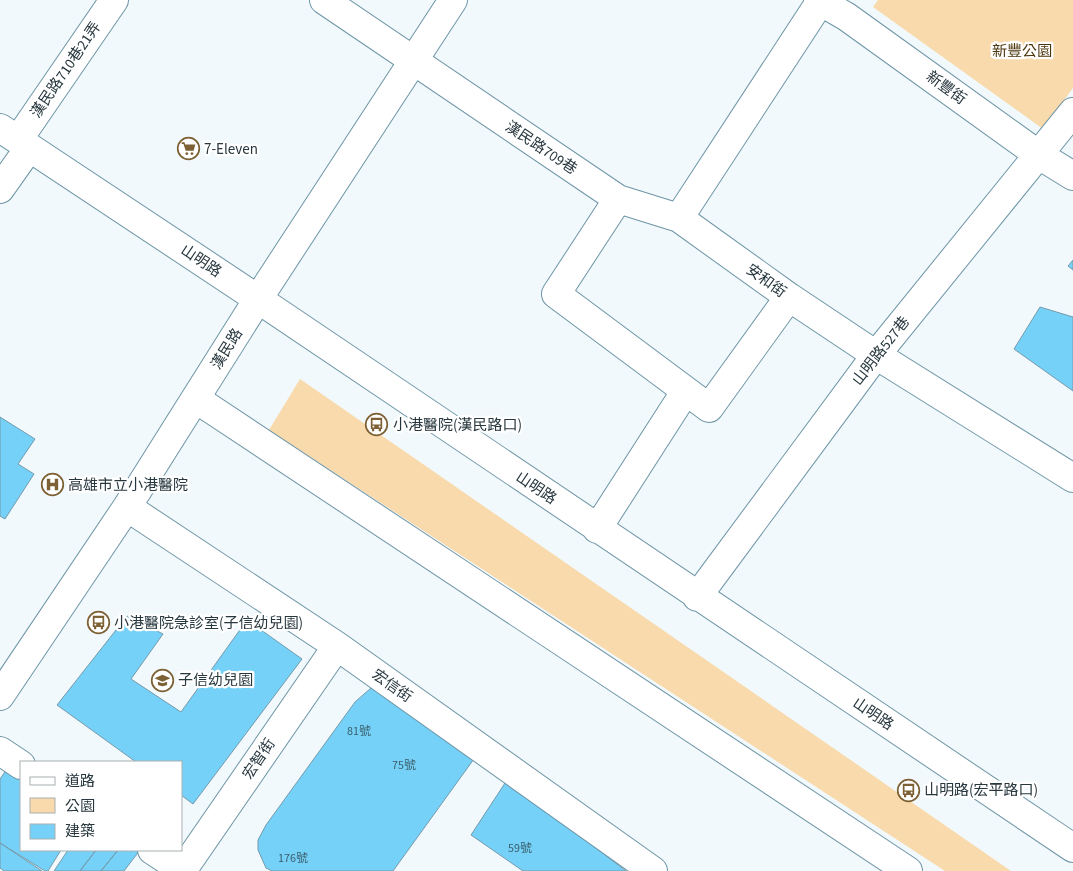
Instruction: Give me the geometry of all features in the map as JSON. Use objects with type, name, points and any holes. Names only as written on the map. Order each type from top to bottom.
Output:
[{"type":"street","name":"漢民路710巷21弄","points":[[0,189],[16,139],[114,0]]},
{"type":"street","name":"漢民路709巷","points":[[324,0],[618,199],[679,218]]},
{"type":"street","name":"漢民路","points":[[0,696],[127,507],[258,299],[452,0]]},
{"type":"street","name":"新豐街","points":[[819,1],[853,9],[1039,155],[1073,176]]},
{"type":"street","points":[[679,218],[819,1]]},
{"type":"street","name":"山明路527巷","points":[[697,597],[876,355],[1073,112]]},
{"type":"street","name":"山明路","points":[[16,139],[258,299],[697,597],[1073,848]]},
{"type":"street","points":[[618,199],[556,294],[685,392],[709,408],[789,297]]},
{"type":"street","name":"安和街","points":[[679,218],[789,297],[876,355],[1073,478]]},
{"type":"street","points":[[597,529],[685,392]]},
{"type":"street","points":[[196,399],[908,871]]},
{"type":"street","name":"宏信街","points":[[127,507],[336,646],[653,871]]},
{"type":"street","name":"宏智街","points":[[183,871],[336,646]]},
{"type":"street","points":[[0,752],[20,764]]},
{"type":"street","points":[[153,851],[183,871]]},
{"type":"green space","name":"新豐公園","points":[[878,0],[1073,0],[1073,88],[1043,129],[873,7]]},
{"type":"green space","points":[[300,379],[1011,871],[945,871],[269,430]]},
{"type":"building","points":[[1073,260],[1073,270],[1068,266]]},
{"type":"building","points":[[1040,307],[1073,317],[1073,391],[1014,349]]},
{"type":"building","name":"高雄市立小港醫院","points":[[0,417],[35,439],[18,464],[34,474],[5,519],[0,516]]},
{"type":"building","name":"子信幼兒園","points":[[127,616],[163,634],[131,679],[181,712],[247,620],[302,659],[193,804],[182,796],[182,761],[135,761],[57,705]]},
{"type":"building","points":[[384,687],[479,752],[393,871],[272,871],[266,868],[258,850],[258,840],[266,825],[355,702],[371,688]]},
{"type":"building","points":[[11,763],[20,769],[20,851],[60,851],[48,871],[45,871],[0,843],[0,779]]},
{"type":"building","points":[[507,780],[626,871],[523,871],[471,835]]},
{"type":"building","points":[[0,843],[42,871],[4,871],[0,868]]},
{"type":"building","points":[[67,851],[95,851],[80,871],[54,871]]},
{"type":"building","points":[[95,851],[117,851],[101,871],[80,871]]},
{"type":"building","points":[[117,851],[139,851],[124,871],[101,871]]},
{"type":"place","name":"7-Eleven","points":[[188,149]]},
{"type":"place","name":"小港醫院(漢民路口)","points":[[377,425]]},
{"type":"place","name":"高雄市立小港醫院","points":[[52,485]]},
{"type":"place","name":"小港醫院急診室(子信幼兒園)","points":[[98,623]]},
{"type":"place","name":"子信幼兒園","points":[[162,680]]},
{"type":"place","name":"山明路(宏平路口)","points":[[908,790]]}]
